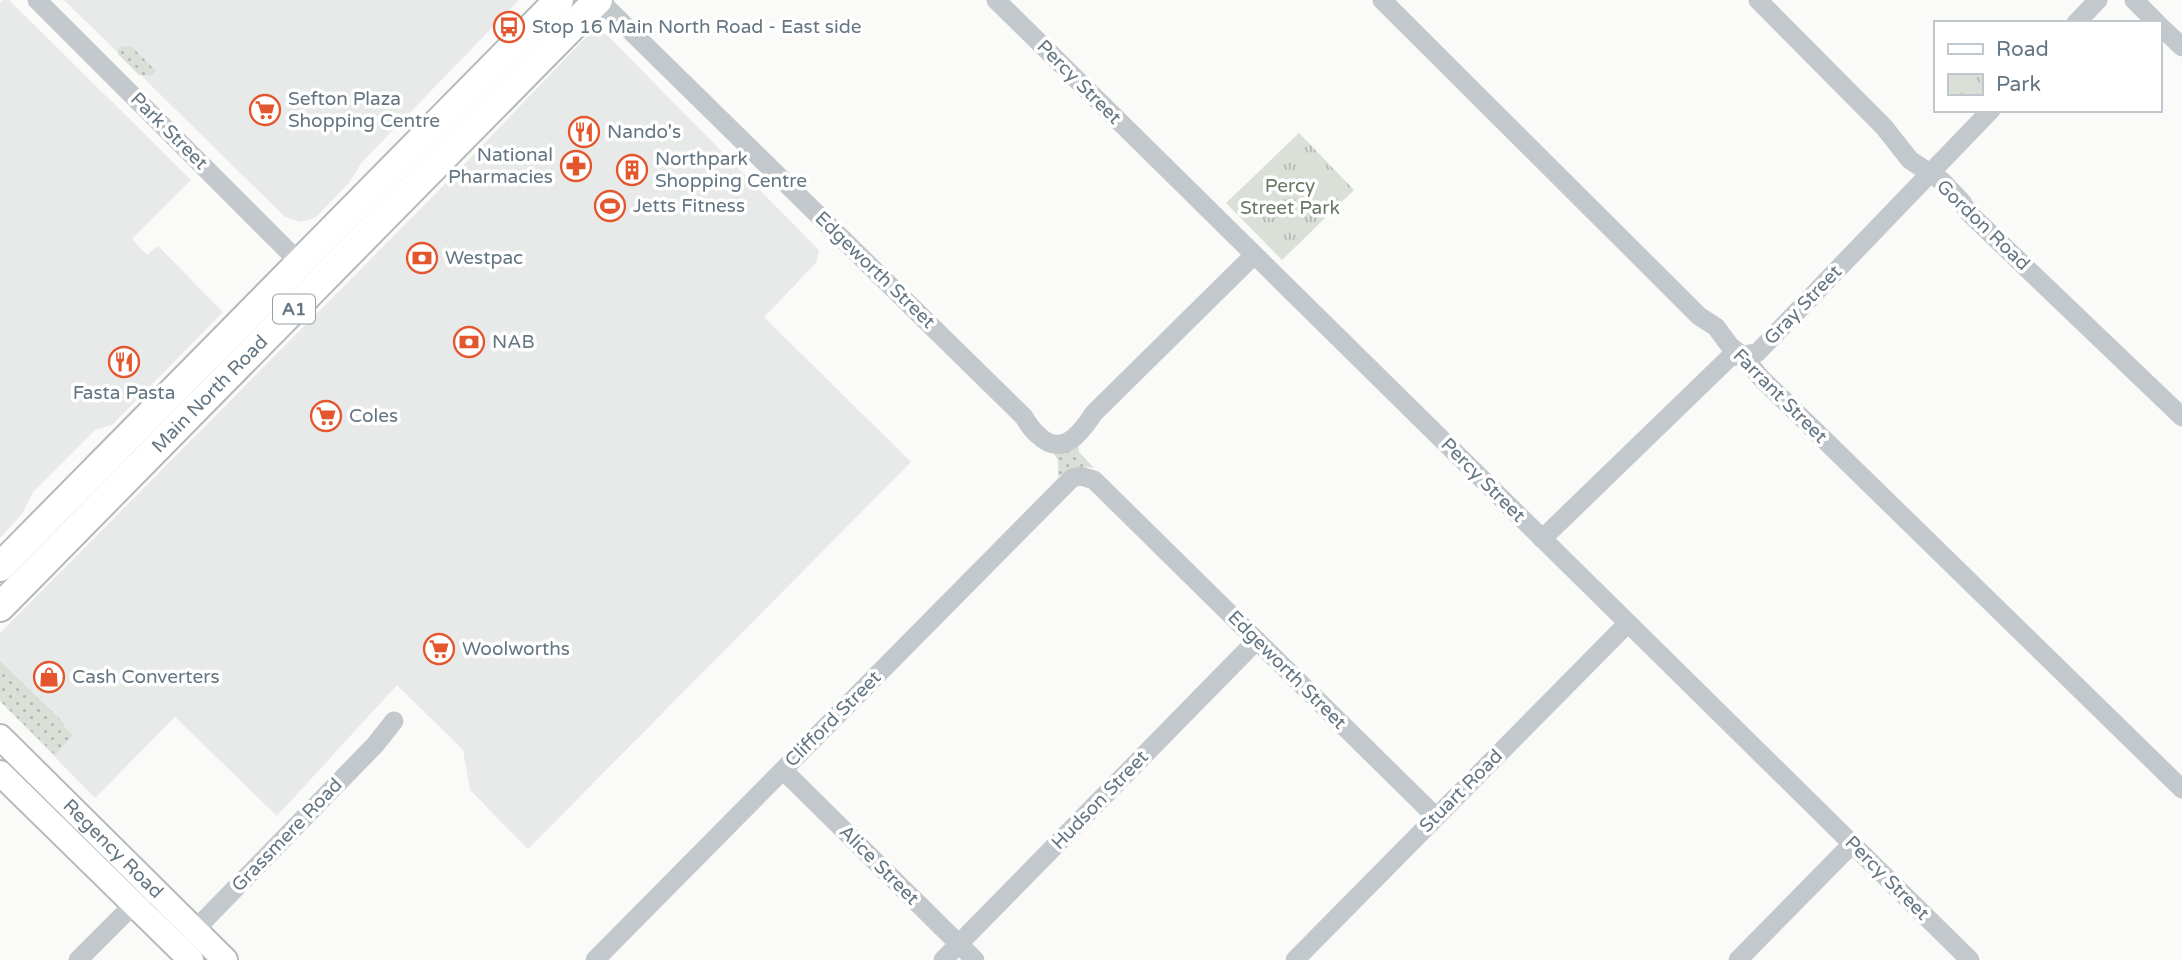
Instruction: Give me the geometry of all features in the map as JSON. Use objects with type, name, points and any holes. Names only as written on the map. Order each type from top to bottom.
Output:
[{"type":"highway","name":"Main North Road","points":[[0,567],[559,0]]},
{"type":"highway","name":"Main North Road","points":[[0,607],[599,0]]},
{"type":"main road","name":"Regency Road","points":[[0,737],[151,886],[188,946]]},
{"type":"main road","name":"Regency Road","points":[[0,773],[133,904],[188,946],[225,960]]},
{"type":"street","name":"Park Street","points":[[37,0],[300,263]]},
{"type":"street","name":"Edgeworth Street","points":[[599,0],[1024,416],[1029,426],[1045,442],[1063,444],[1075,437],[1094,413],[1254,255]]},
{"type":"street","name":"Percy Street","points":[[996,0],[1970,960]]},
{"type":"street","name":"Farrant Street","points":[[1382,0],[1699,316],[1716,327],[1761,378],[2182,789]]},
{"type":"street","name":"Gordon Road","points":[[1758,0],[1884,127],[1910,160],[1942,181],[1969,213],[2182,417]]},
{"type":"street","points":[[2078,21],[2098,0]]},
{"type":"street","points":[[2134,0],[2155,21]]},
{"type":"street","points":[[2161,27],[2182,47]]},
{"type":"street","name":"Gray Street","points":[[1542,538],[1730,357],[1757,353],[1989,112]]},
{"type":"street","name":"Edgeworth Street","points":[[1072,478],[1081,476],[1094,480],[1436,817]]},
{"type":"street","name":"Clifford Street","points":[[595,960],[1072,478]]},
{"type":"street","name":"Stuart Road","points":[[1295,960],[1628,622]]},
{"type":"street","name":"Hudson Street","points":[[943,960],[1256,640]]},
{"type":"street","name":"Grassmere Road","points":[[188,946],[394,722]]},
{"type":"street","name":"Alice Street","points":[[783,770],[975,960]]},
{"type":"street","points":[[1738,960],[1852,844]]},
{"type":"street","points":[[78,960],[151,886]]},
{"type":"shaded area","points":[[9,0],[191,180],[132,239],[147,255],[158,246],[223,312],[112,425],[95,430],[33,492],[22,514],[0,538],[0,3]]},
{"type":"shaded area","points":[[64,0],[519,0],[362,162],[349,183],[315,218],[300,222],[285,217]]},
{"type":"shaded area","points":[[606,34],[819,250],[816,263],[764,317],[911,462],[528,849],[470,790],[463,750],[397,685],[277,816],[175,717],[95,798],[0,701],[0,633],[455,174],[588,35]]},
{"type":"green space","points":[[122,46],[132,47],[156,71],[152,75],[139,75],[118,54]]},
{"type":"green space","name":"Percy Street Park","points":[[1299,133],[1354,190],[1282,260],[1226,203]]},
{"type":"green space","points":[[1078,443],[1079,452],[1094,468],[1075,468],[1058,477],[1058,460],[1050,449]]},
{"type":"green space","points":[[0,661],[73,735],[55,755],[0,701]]},
{"type":"place","name":"Stop 16 Main North Road - East side","points":[[509,27]]},
{"type":"place","name":"Sefton Plaza Shopping Centre","points":[[265,110]]},
{"type":"place","name":"Nando's","points":[[584,132]]},
{"type":"place","name":"National Pharmacies","points":[[576,166]]},
{"type":"place","name":"Northpark Shopping Centre","points":[[632,170]]},
{"type":"place","name":"Jetts Fitness","points":[[610,206]]},
{"type":"place","name":"Westpac","points":[[422,258]]},
{"type":"place","name":"NAB","points":[[469,342]]},
{"type":"place","name":"Fasta Pasta","points":[[124,362]]},
{"type":"place","name":"Coles","points":[[326,416]]},
{"type":"place","name":"Woolworths","points":[[439,649]]},
{"type":"place","name":"Cash Converters","points":[[49,677]]}]
